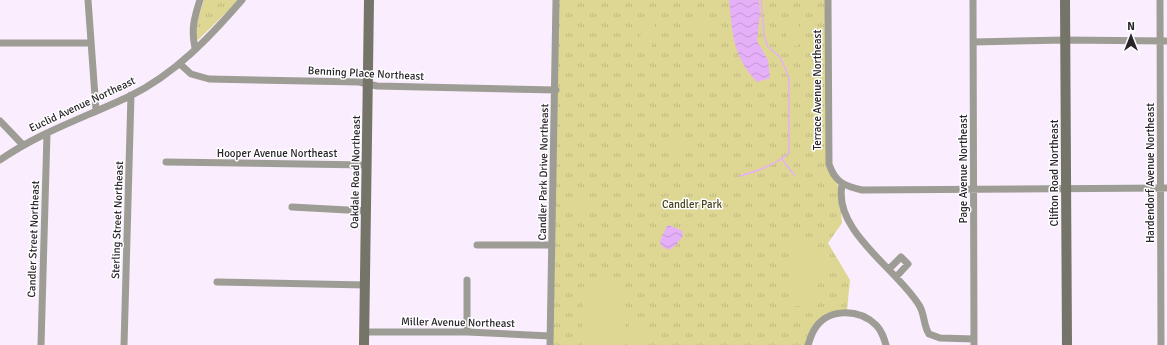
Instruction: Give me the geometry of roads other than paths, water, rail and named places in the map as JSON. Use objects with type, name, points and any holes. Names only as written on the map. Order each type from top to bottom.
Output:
[{"type":"street","points":[[88,0],[96,110]]},
{"type":"street","points":[[195,48],[192,36],[192,21],[200,0]]},
{"type":"street","name":"Euclid Avenue Northeast","points":[[0,160],[23,145],[47,133],[131,95],[180,64],[242,0]]},
{"type":"street","name":"Oakdale Road Northeast","points":[[364,345],[369,0]]},
{"type":"street","name":"Candler Park Drive Northeast","points":[[550,345],[556,90],[556,0]]},
{"type":"street","name":"Terrace Avenue Northeast","points":[[828,0],[829,164],[836,179],[842,185]]},
{"type":"street","name":"Page Avenue Northeast","points":[[842,185],[841,192],[848,223],[919,305],[928,331],[932,336],[974,342],[975,189],[973,0]]},
{"type":"street","name":"Clifton Road Northeast","points":[[1065,0],[1067,345]]},
{"type":"street","name":"Hardendorf Avenue Northeast","points":[[1160,0],[1164,41],[1164,188],[1161,345]]},
{"type":"street","points":[[973,42],[1065,40],[1164,41]]},
{"type":"street","points":[[0,43],[91,43]]},
{"type":"street","name":"Benning Place Northeast","points":[[180,64],[191,74],[209,79],[359,82],[376,86],[556,90]]},
{"type":"street","name":"Sterling Street Northeast","points":[[124,345],[131,95]]},
{"type":"street","points":[[0,121],[23,145]]},
{"type":"street","name":"Candler Street Northeast","points":[[41,345],[47,133]]},
{"type":"street","name":"Hooper Avenue Northeast","points":[[166,162],[211,164],[367,165]]},
{"type":"street","points":[[842,185],[862,190],[1164,188]]},
{"type":"street","points":[[292,207],[366,211]]},
{"type":"street","points":[[477,245],[552,245]]},
{"type":"street","points":[[889,269],[901,257],[908,264],[896,277]]},
{"type":"street","points":[[467,280],[467,332]]},
{"type":"street","points":[[217,282],[366,285]]},
{"type":"street","points":[[808,345],[814,330],[823,320],[834,314],[844,312],[856,314],[877,326],[886,345]]},
{"type":"street","name":"Miller Avenue Northeast","points":[[365,332],[467,332],[550,336]]},
{"type":"water","points":[[729,0],[759,0],[760,14],[757,41],[768,60],[770,78],[757,82],[743,63],[735,44]]},
{"type":"water","points":[[669,225],[682,231],[683,236],[676,245],[669,250],[661,246],[660,241],[667,226]]},
{"type":"waterway","points":[[740,176],[772,164],[789,153],[789,77],[780,57],[768,47],[764,35],[761,0]]},
{"type":"waterway","points":[[782,159],[794,175]]},
{"type":"park label","name":"Candler Park","points":[[692,204]]}]
